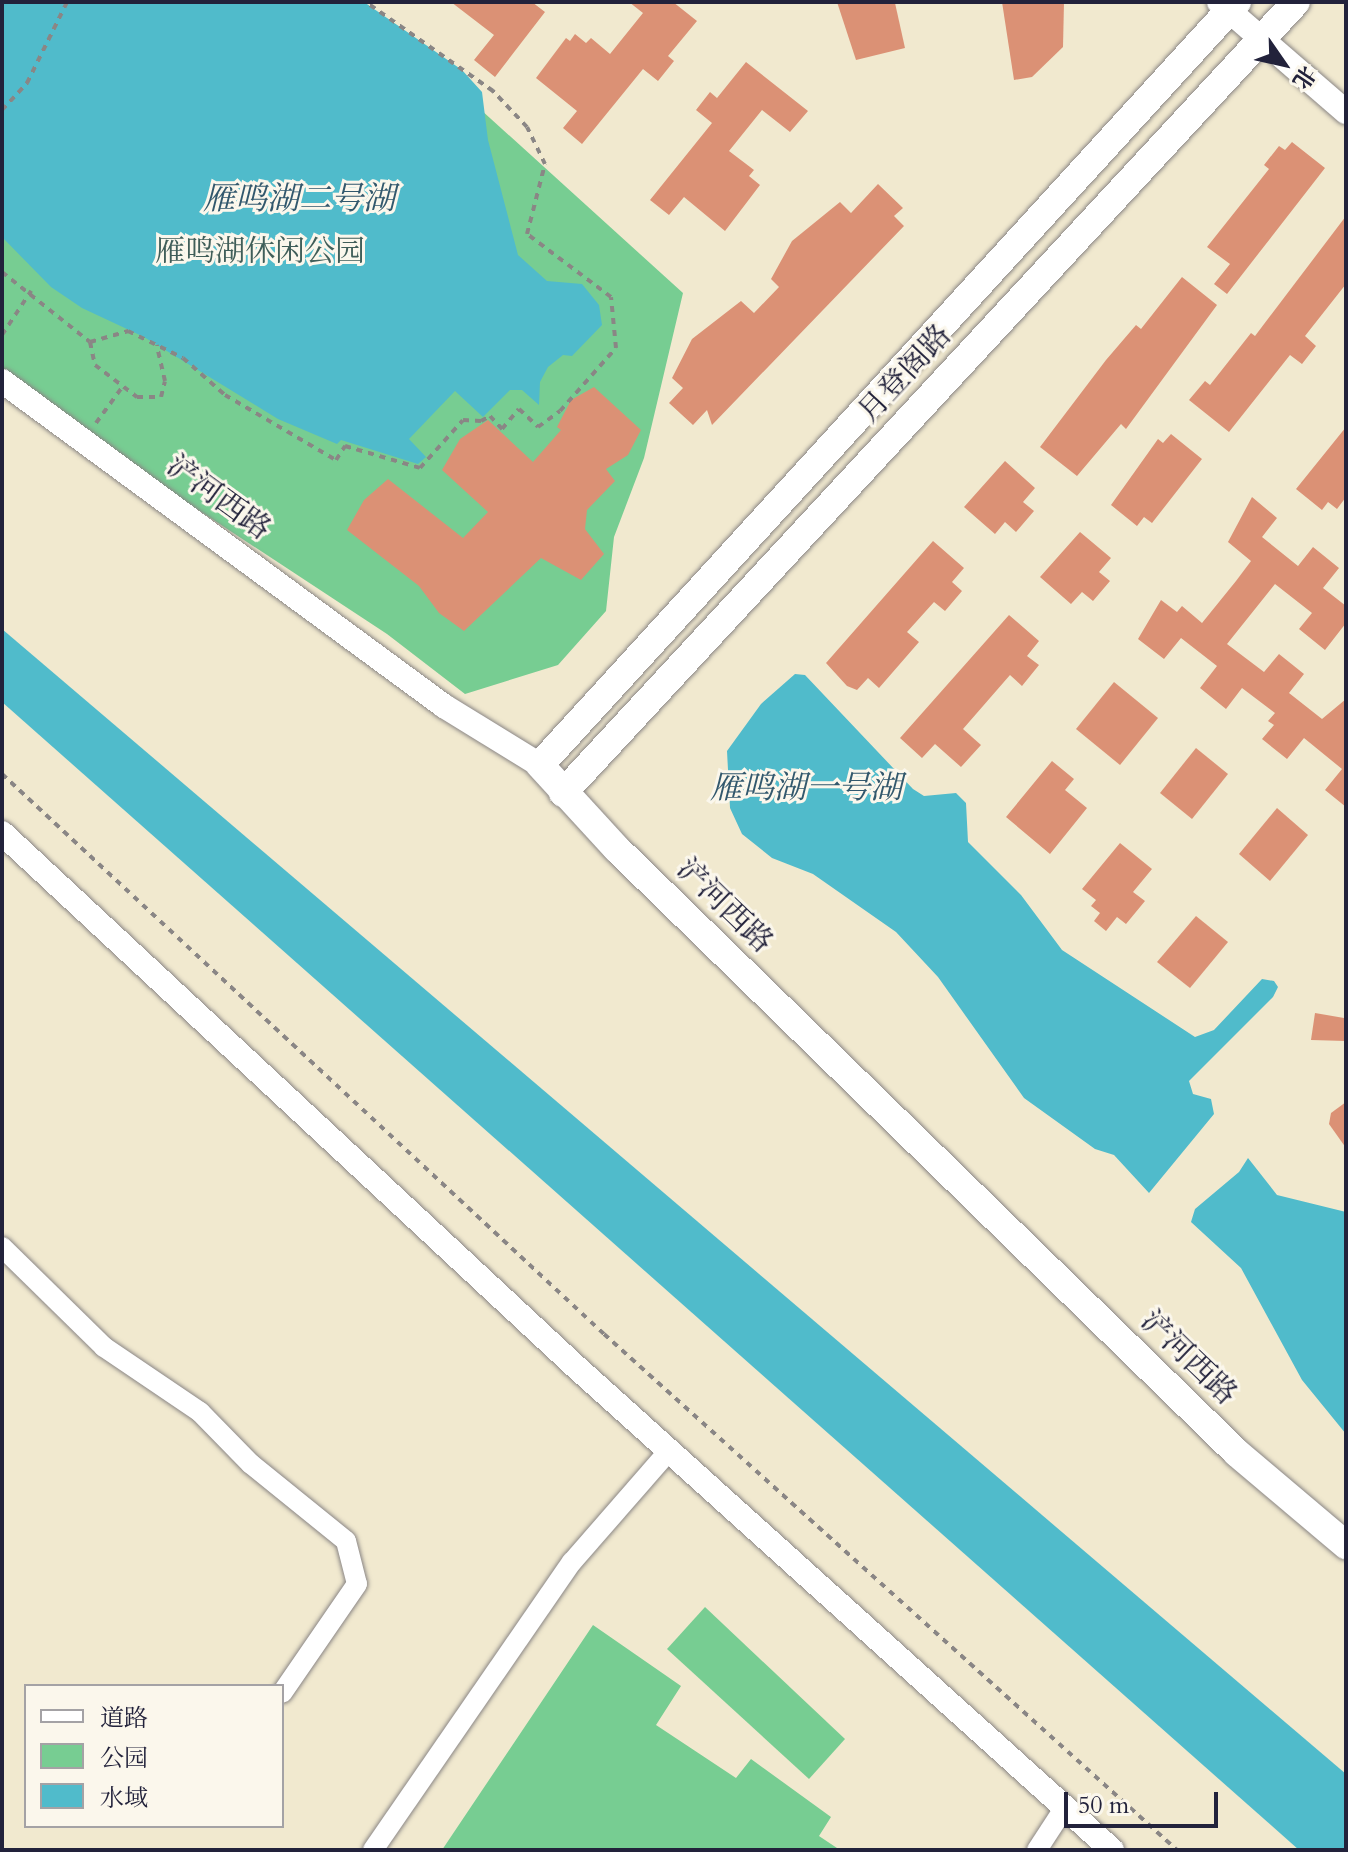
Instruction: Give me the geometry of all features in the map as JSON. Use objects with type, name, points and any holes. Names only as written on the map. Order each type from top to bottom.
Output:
[{"type":"main road","name":"月登阁路","points":[[563,793],[1296,2]]},
{"type":"main road","name":"月登阁路","points":[[540,765],[1229,4]]},
{"type":"main road","name":"浐河西路","points":[[540,765],[563,793],[1237,1453],[1346,1545]]},
{"type":"street","points":[[1229,4],[1259,42],[1346,112]]},
{"type":"street","name":"浐河西路","points":[[2,381],[444,706],[540,765]]},
{"type":"street","points":[[2,833],[669,1451],[1112,1850]]},
{"type":"street","points":[[2,1247],[104,1347],[200,1412],[251,1464],[346,1541],[357,1584],[284,1690]]},
{"type":"street","points":[[373,1850],[572,1562],[669,1451]]},
{"type":"street","points":[[1037,1850],[1065,1807]]},
{"type":"path","points":[[2,110],[27,83],[67,2]]},
{"type":"path","points":[[90,342],[128,331],[183,358],[225,395],[336,460],[345,446],[420,468],[463,420],[490,416],[502,429],[519,409],[538,427],[560,411],[616,348],[611,297],[527,234],[545,164],[527,127],[493,91],[366,2]]},
{"type":"path","points":[[2,272],[31,291],[90,342],[95,365],[137,397],[161,397],[165,381],[157,345]]},
{"type":"path","points":[[2,335],[31,291]]},
{"type":"path","points":[[83,441],[123,386]]},
{"type":"path","points":[[2,774],[604,1334],[1177,1850]]},
{"type":"green space","name":"雁鸣湖休闲公园","points":[[2,2],[469,99],[683,293],[644,458],[614,537],[606,611],[558,665],[465,694],[387,634],[2,381]]},
{"type":"green space","points":[[705,1607],[845,1739],[809,1779],[667,1649]]},
{"type":"green space","points":[[593,1625],[681,1686],[656,1725],[736,1778],[751,1759],[831,1817],[819,1836],[840,1850],[442,1850]]},
{"type":"water","name":"雁鸣湖二号湖","points":[[2,2],[364,2],[462,70],[482,92],[488,140],[518,255],[547,281],[582,284],[599,305],[602,325],[572,356],[563,355],[548,367],[540,382],[539,405],[522,390],[510,390],[483,417],[455,391],[409,439],[426,457],[418,464],[341,440],[337,444],[278,419],[144,337],[82,308],[51,287],[2,237]]},
{"type":"water","points":[[2,629],[1346,1774],[1346,1850],[1299,1850],[2,702]]},
{"type":"water","name":"雁鸣湖一号湖","points":[[795,674],[805,675],[913,789],[924,796],[956,793],[966,803],[968,842],[1021,895],[1062,950],[1195,1037],[1214,1030],[1262,979],[1274,981],[1278,987],[1273,997],[1189,1081],[1193,1094],[1211,1099],[1214,1114],[1149,1193],[1114,1155],[1095,1149],[1024,1098],[938,977],[896,932],[813,874],[772,858],[742,834],[730,808],[727,751],[761,704]]},
{"type":"water","points":[[1248,1158],[1277,1195],[1346,1212],[1346,1434],[1302,1380],[1241,1268],[1191,1222],[1195,1209],[1239,1172]]},
{"type":"building","points":[[451,2],[532,2],[545,12],[495,77],[474,60],[494,35]]},
{"type":"building","points":[[629,2],[673,2],[697,21],[668,56],[674,61],[658,81],[643,69],[582,144],[563,128],[577,111],[536,78],[566,38],[570,41],[575,34],[586,43],[591,38],[610,54],[643,13]]},
{"type":"building","points":[[837,2],[895,3],[905,48],[856,60]]},
{"type":"building","points":[[1002,2],[1064,2],[1063,47],[1032,77],[1014,80]]},
{"type":"building","points":[[746,62],[808,111],[790,132],[762,110],[729,151],[754,170],[749,176],[760,185],[725,231],[684,197],[669,215],[650,200],[712,123],[696,110],[710,92],[717,98]]},
{"type":"building","points":[[1292,142],[1325,168],[1227,294],[1214,284],[1230,264],[1207,247],[1269,169],[1264,165],[1279,146],[1285,150]]},
{"type":"building","points":[[878,184],[903,208],[894,216],[904,226],[712,425],[707,410],[693,425],[669,403],[683,388],[672,378],[692,339],[741,301],[754,313],[779,287],[771,279],[792,241],[840,202],[851,213]]},
{"type":"building","points":[[1346,216],[1346,284],[1305,336],[1316,346],[1302,364],[1290,355],[1229,432],[1189,400],[1205,381],[1210,385],[1251,333],[1255,336]]},
{"type":"building","points":[[1182,277],[1217,305],[1126,429],[1121,424],[1077,476],[1040,447],[1106,360],[1136,325],[1141,329]]},
{"type":"building","points":[[594,387],[641,430],[628,455],[606,469],[615,481],[587,510],[585,529],[604,554],[581,580],[541,558],[464,631],[439,613],[419,586],[347,530],[364,500],[388,479],[463,538],[488,512],[442,470],[460,439],[488,420],[533,462],[561,430],[557,427],[571,400]]},
{"type":"building","points":[[1346,427],[1346,497],[1337,509],[1328,502],[1322,510],[1296,489]]},
{"type":"building","points":[[1171,434],[1202,459],[1152,523],[1144,517],[1137,526],[1111,505],[1158,439],[1163,443]]},
{"type":"building","points":[[1005,461],[1035,488],[1023,502],[1034,511],[1016,532],[1005,522],[995,534],[964,507]]},
{"type":"building","points":[[1252,497],[1277,518],[1262,537],[1298,566],[1313,547],[1339,568],[1323,588],[1346,606],[1346,623],[1325,650],[1299,629],[1312,613],[1275,584],[1227,644],[1264,672],[1279,654],[1304,674],[1289,693],[1322,719],[1346,699],[1346,807],[1325,790],[1342,769],[1304,738],[1287,759],[1262,739],[1274,725],[1268,721],[1275,713],[1242,688],[1226,709],[1200,688],[1217,666],[1181,638],[1164,659],[1138,639],[1161,600],[1177,612],[1182,606],[1202,623],[1236,581],[1251,561],[1228,542]]},
{"type":"building","points":[[1080,532],[1111,558],[1099,572],[1110,581],[1093,601],[1082,592],[1071,604],[1040,577]]},
{"type":"building","points":[[933,541],[964,568],[952,582],[962,591],[945,611],[934,602],[907,632],[919,642],[879,688],[868,678],[857,690],[847,686],[826,663]]},
{"type":"building","points":[[1009,615],[1039,641],[1027,656],[1039,665],[1022,686],[1010,675],[963,729],[981,745],[961,767],[935,744],[922,758],[900,738]]},
{"type":"building","points":[[1114,682],[1158,718],[1120,765],[1076,729]]},
{"type":"building","points":[[1196,748],[1228,774],[1192,819],[1160,793]]},
{"type":"building","points":[[1052,761],[1074,779],[1065,790],[1087,808],[1050,854],[1006,817]]},
{"type":"building","points":[[1277,808],[1308,835],[1270,881],[1239,854]]},
{"type":"building","points":[[1120,843],[1152,869],[1133,892],[1145,901],[1126,924],[1117,917],[1106,931],[1094,921],[1100,913],[1091,906],[1096,900],[1082,889]]},
{"type":"building","points":[[1196,916],[1228,942],[1190,988],[1157,962]]},
{"type":"building","points":[[1315,1013],[1344,1018],[1346,1041],[1311,1040]]},
{"type":"building","points":[[1346,1102],[1346,1148],[1329,1124],[1331,1113]]}]
